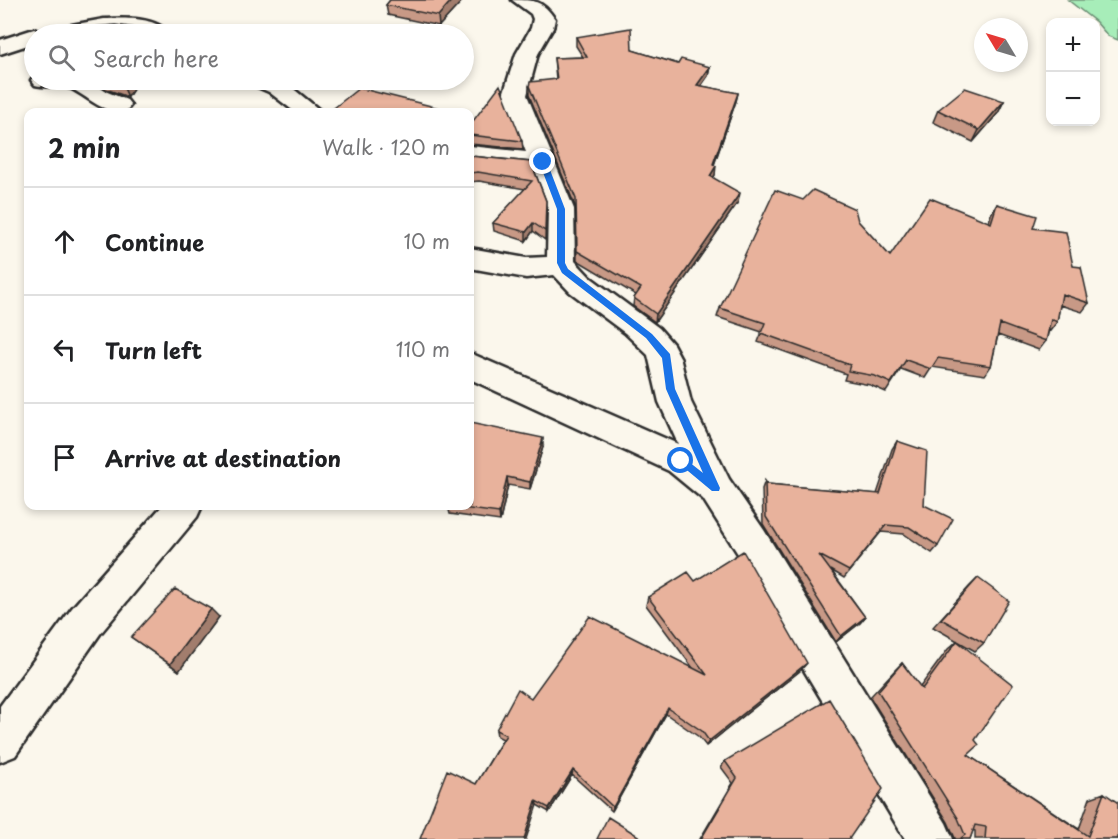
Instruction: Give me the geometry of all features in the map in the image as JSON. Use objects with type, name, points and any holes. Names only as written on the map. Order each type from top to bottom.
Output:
[{"type":"street","points":[[522,0],[544,15],[542,28],[527,54],[515,95],[561,209],[561,263],[565,271],[649,336],[666,357],[670,389],[715,488],[752,542],[791,612],[930,839]]},
{"type":"street","points":[[89,90],[118,105]]},
{"type":"street","points":[[281,90],[305,108]]},
{"type":"street","points":[[474,154],[543,162]]},
{"type":"street","points":[[474,259],[525,270],[547,268],[561,263]]},
{"type":"street","points":[[474,367],[681,461],[715,488]]},
{"type":"street","points":[[0,741],[86,621],[181,510]]},
{"type":"green space","points":[[1068,0],[1118,0],[1118,40],[1108,36],[1100,27],[1100,18],[1091,18]]},
{"type":"building","points":[[390,0],[452,0],[438,16],[386,5]]},
{"type":"building","points":[[631,28],[632,50],[678,64],[681,59],[710,67],[697,85],[738,93],[713,164],[716,166],[710,176],[740,193],[656,314],[634,298],[641,288],[577,251],[576,199],[529,86],[530,82],[557,79],[554,58],[587,57],[576,37]]},
{"type":"building","points":[[500,85],[522,141],[474,135],[474,120]]},
{"type":"building","points":[[965,88],[1004,101],[979,130],[938,110]]},
{"type":"building","points":[[356,90],[367,90],[439,108],[334,108]]},
{"type":"building","points":[[474,156],[531,162],[546,201],[545,231],[533,223],[526,232],[493,223],[532,181],[474,172]]},
{"type":"building","points":[[775,190],[803,200],[813,190],[855,209],[858,221],[890,256],[930,198],[991,223],[997,204],[1037,216],[1033,228],[1066,232],[1073,266],[1081,267],[1089,303],[1062,294],[1057,322],[1051,319],[1046,341],[1000,324],[991,366],[938,358],[931,369],[906,360],[891,383],[875,376],[848,371],[850,365],[761,333],[765,323],[720,308]]},
{"type":"building","points":[[474,424],[543,438],[530,482],[507,477],[499,513],[474,510]]},
{"type":"building","points":[[897,441],[927,451],[924,505],[953,519],[938,546],[909,527],[886,525],[849,571],[819,555],[865,617],[841,636],[766,517],[765,481],[767,484],[880,494]]},
{"type":"building","points":[[743,551],[807,663],[709,741],[702,731],[668,708],[613,807],[573,770],[549,808],[536,801],[524,839],[420,839],[447,770],[476,784],[506,735],[496,730],[518,689],[531,698],[590,616],[707,675],[648,597],[688,572],[695,581]]},
{"type":"building","points":[[978,578],[1009,601],[984,643],[941,619]]},
{"type":"building","points":[[175,589],[211,609],[170,664],[131,637]]},
{"type":"building","points":[[957,641],[1013,685],[975,740],[979,745],[968,755],[1088,836],[1104,793],[1118,803],[1118,839],[985,839],[986,827],[975,825],[970,839],[961,838],[965,835],[958,818],[878,691],[902,663],[922,689]]},
{"type":"building","points":[[829,699],[883,789],[849,839],[701,839],[737,778],[725,761]]},
{"type":"building","points":[[608,817],[643,839],[597,839]]},
{"type":"route","points":[[543,162],[561,209],[561,263],[565,271],[659,346],[666,357],[670,389],[680,414],[703,457],[715,488],[681,461]]}]
